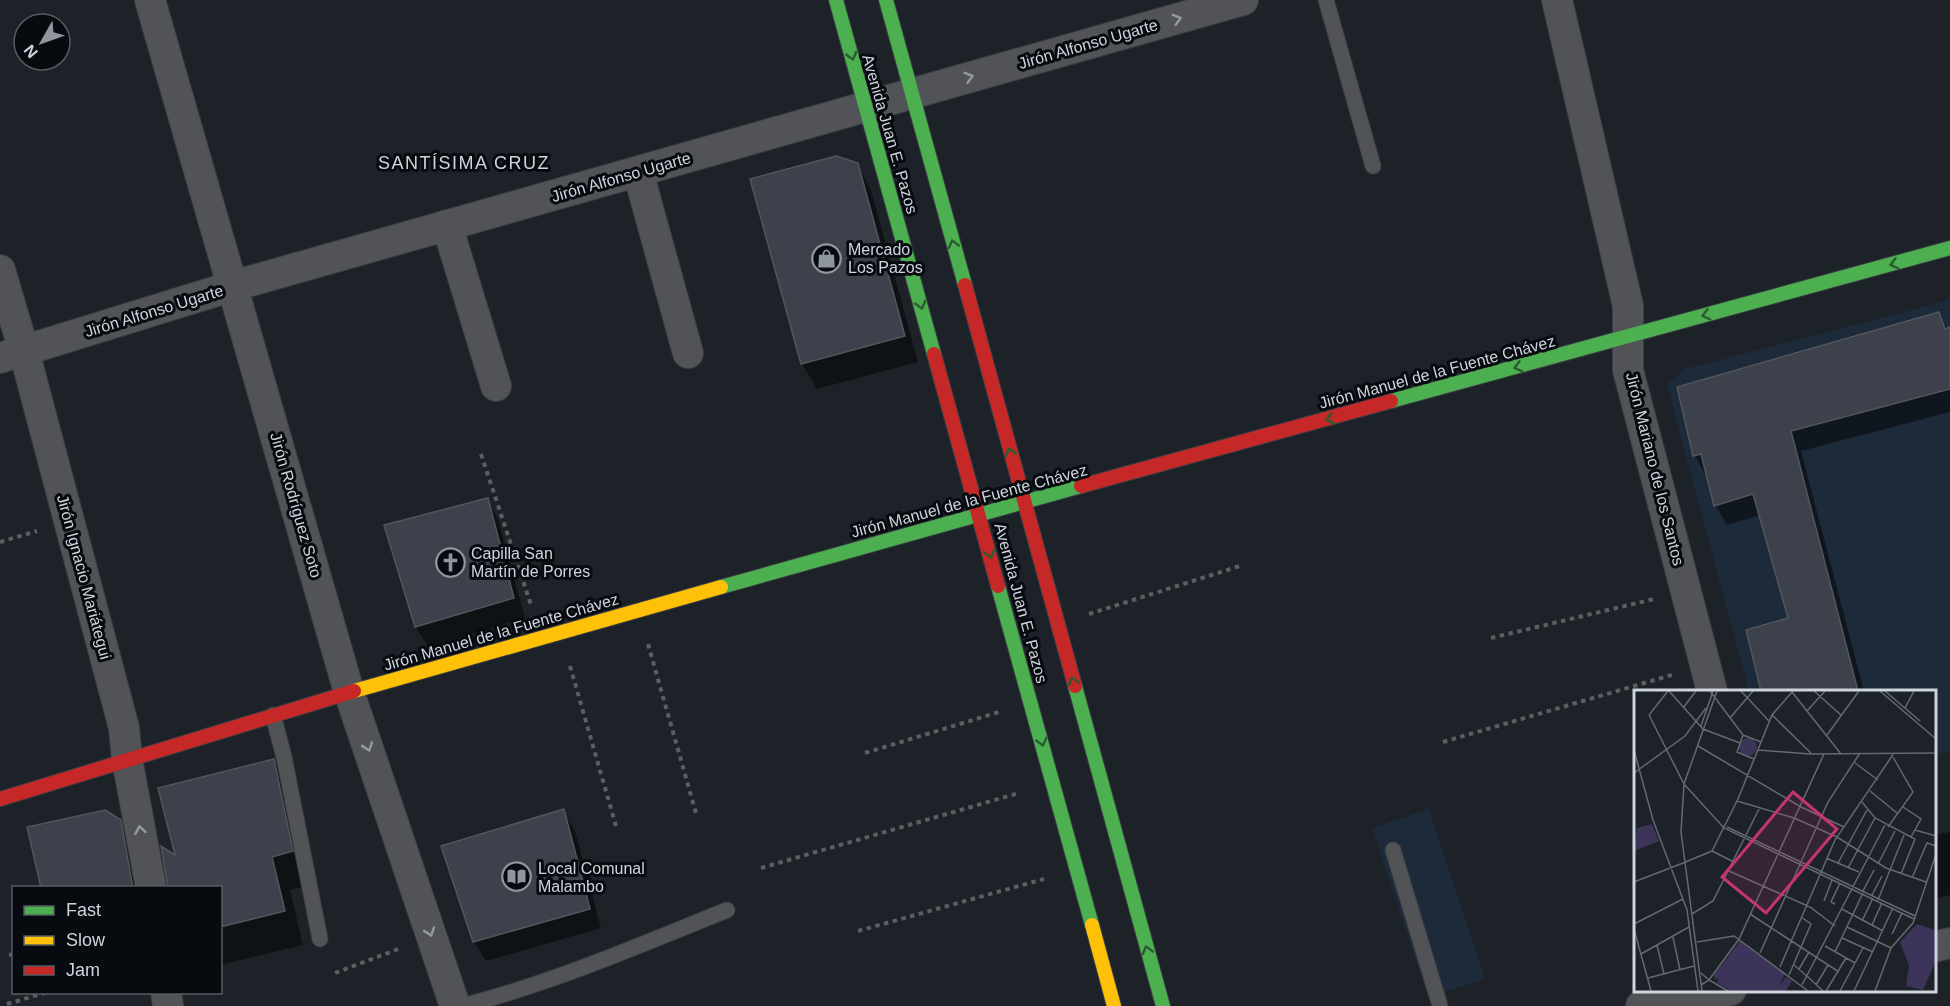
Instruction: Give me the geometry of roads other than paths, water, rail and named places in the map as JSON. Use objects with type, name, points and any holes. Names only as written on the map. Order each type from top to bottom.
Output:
[{"type":"street","name":"Jirón Rodríguez Soto","points":[[150,0],[349,692],[455,1006]]},
{"type":"street","name":"Avenida Juan E. Pazos","points":[[836,0],[1114,1006]]},
{"type":"street","name":"Avenida Juan E. Pazos","points":[[886,0],[1163,1006]]},
{"type":"street","name":"Jirón Alfonso Ugarte","points":[[12,354],[233,286],[1243,0]]},
{"type":"street","name":"Jirón Mariano de los Santos","points":[[1557,0],[1628,306],[1628,370],[1708,678]]},
{"type":"street","points":[[638,172],[688,353]]},
{"type":"street","points":[[447,225],[496,386]]},
{"type":"street","name":"Jirón Manuel de la Fuente Chávez","points":[[0,799],[349,692],[638,610],[979,514],[1950,248]]},
{"type":"street","name":"Jirón Ignacio Mariátegui","points":[[0,270],[12,354],[124,728],[127,759],[151,886]]},
{"type":"street","points":[[1935,947],[1950,943]]},
{"type":"street","points":[[1641,1006],[1725,991]]},
{"type":"lane","points":[[1326,0],[1373,165]]},
{"type":"lane","points":[[273,715],[284,757],[320,939]]},
{"type":"lane","points":[[1393,849],[1440,1006]]},
{"type":"lane","points":[[462,1006],[496,998],[579,969],[727,910]]},
{"type":"place","name":"Mercado Los Pazos","points":[[827,258]]},
{"type":"place","name":"Capilla San Martín de Porres","points":[[450,562]]},
{"type":"place","name":"Local Comunal Malambo","points":[[517,877]]},
{"type":"district","name":"SANTÍSIMA CRUZ","points":[[464,163]]}]
